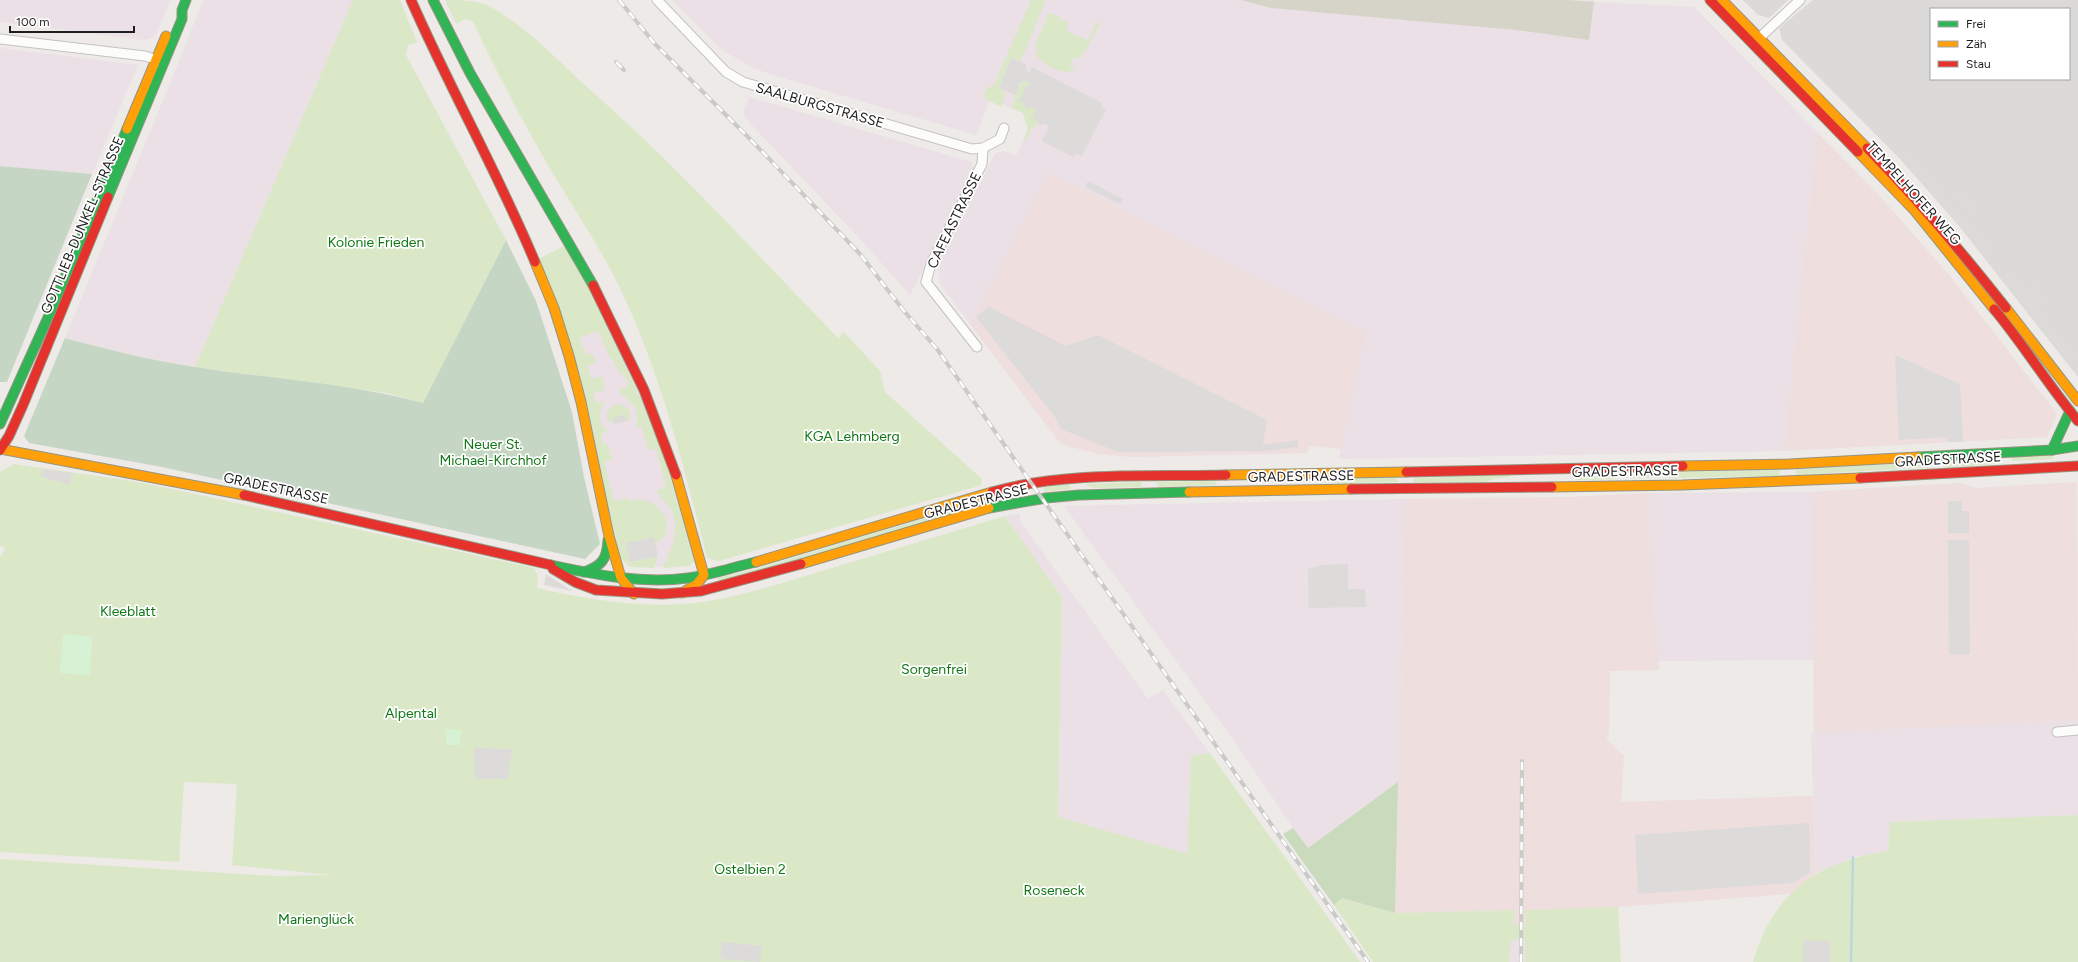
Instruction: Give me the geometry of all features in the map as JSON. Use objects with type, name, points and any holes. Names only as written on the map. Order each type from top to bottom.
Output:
[{"type":"main road","name":"GOTTLIEB-DUNKEL-STRASSE","points":[[0,424],[161,61],[182,19],[182,10],[186,0]]},
{"type":"main road","points":[[411,0],[428,39],[515,214],[554,308],[582,402],[609,536],[622,578],[634,594]]},
{"type":"main road","points":[[433,0],[475,85],[593,285],[643,385],[663,434],[676,472],[704,575],[697,584],[682,593]]},
{"type":"main road","name":"TEMPELHOFER WEG","points":[[1710,0],[1880,174],[1943,244],[2021,342],[2051,388],[2078,421]]},
{"type":"main road","name":"TEMPELHOFER WEG","points":[[1722,0],[1887,167],[1950,237],[2078,400]]},
{"type":"main road","name":"GOTTLIEB-DUNKEL-STRASSE","points":[[0,450],[9,436],[23,405],[161,61]]},
{"type":"main road","points":[[1943,244],[1950,237]]},
{"type":"main road","points":[[2061,466],[2056,449],[2070,411]]},
{"type":"main road","name":"GRADESTRASSE","points":[[0,450],[250,496],[584,572],[622,578],[658,580],[704,575],[743,566],[1037,481],[1149,475],[1789,464],[2056,449],[2078,446]]},
{"type":"main road","name":"GRADESTRASSE","points":[[544,562],[585,587],[596,590],[634,594],[682,593],[726,586],[994,507],[1046,498],[1079,495],[1278,490],[1699,484],[1803,481],[2078,466]]},
{"type":"main road","points":[[584,572],[598,567],[604,562],[607,556],[609,536]]},
{"type":"street","name":"SAALBURGSTRASSE","points":[[657,0],[726,72],[743,82],[967,148],[983,148]]},
{"type":"street","points":[[1753,44],[1800,0]]},
{"type":"street","points":[[0,39],[145,56],[161,61]]},
{"type":"street","points":[[983,148],[1000,139],[1004,128]]},
{"type":"street","name":"CAFEASTRASSE","points":[[977,346],[926,282],[931,264],[982,164],[983,148]]},
{"type":"street","points":[[2057,732],[2078,730]]},
{"type":"shaded area","points":[[0,0],[170,0],[155,37],[144,40],[0,22]]},
{"type":"shaded area","points":[[203,0],[353,0],[195,367],[126,354],[65,338]]},
{"type":"shaded area","points":[[672,0],[1594,0],[1595,2],[1694,7],[1817,132],[1784,451],[1339,459],[1365,333],[1049,173],[970,324],[940,284],[938,267],[995,154],[1004,151],[1016,156],[1028,129],[1023,113],[990,100],[976,135],[773,75],[753,68],[721,49]]},
{"type":"shaded area","points":[[1241,0],[1568,0],[1594,2],[1589,40],[1516,30],[1271,8]]},
{"type":"shaded area","points":[[1743,0],[1788,0],[1769,18],[1758,15]]},
{"type":"shaded area","points":[[1813,0],[2078,0],[2078,377],[1959,226],[1900,159],[1782,40],[1779,28]]},
{"type":"shaded area","points":[[1516,30],[1341,449],[1309,446],[1308,453],[1132,457],[1099,454],[1071,447],[1060,443],[970,324],[1049,173],[1329,315]]},
{"type":"shaded area","points":[[0,48],[138,65],[92,174],[0,166]]},
{"type":"shaded area","points":[[1011,58],[1026,64],[1026,70],[1029,73],[1032,67],[1102,103],[1101,106],[1106,109],[1082,156],[1076,153],[1073,157],[1042,141],[1049,127],[1045,124],[1039,125],[1038,121],[1032,118],[1036,110],[1032,107],[1027,109],[1024,106],[1024,103],[1019,101],[1029,82],[1024,81],[1019,83],[1016,95],[999,88]]},
{"type":"shaded area","points":[[749,97],[971,162],[974,169],[910,295],[861,240],[748,121],[743,114]]},
{"type":"shaded area","points":[[1817,132],[1878,194],[1950,276],[2057,414],[2047,437],[1784,451]]},
{"type":"shaded area","points":[[1908,154],[1991,251],[1986,255],[1903,159]]},
{"type":"shaded area","points":[[1088,181],[1123,199],[1120,204],[1085,187]]},
{"type":"shaded area","points":[[1960,192],[1978,212],[1974,216],[1955,196]]},
{"type":"shaded area","points":[[564,246],[640,390],[690,566],[630,567],[598,458]]},
{"type":"shaded area","points":[[2008,272],[2076,360],[2071,364],[2003,276]]},
{"type":"shaded area","points":[[2034,284],[2044,297],[2039,301],[2029,288]]},
{"type":"shaded area","points":[[989,307],[1066,346],[1098,335],[1267,420],[1263,445],[1298,440],[1298,447],[1266,451],[1118,452],[1061,429],[1055,417],[976,317]]},
{"type":"shaded area","points":[[1895,355],[1960,384],[1963,442],[1948,442],[1947,437],[1899,440]]},
{"type":"shaded area","points":[[625,414],[627,421],[614,424],[613,418]]},
{"type":"shaded area","points":[[43,469],[72,473],[70,485],[40,476]]},
{"type":"shaded area","points":[[2077,482],[2078,720],[1814,733],[1811,492],[1959,483],[1976,488]]},
{"type":"shaded area","points":[[1811,492],[1813,660],[1658,661],[1657,625],[1653,624],[1649,493]]},
{"type":"shaded area","points":[[1649,493],[1653,624],[1657,624],[1659,670],[1610,671],[1609,734],[1607,735],[1607,740],[1624,756],[1621,802],[1813,796],[1816,873],[1790,894],[1618,907],[1525,910],[1526,925],[1512,925],[1516,910],[1395,913],[1405,499],[1569,497]]},
{"type":"shaded area","points":[[1405,499],[1398,782],[1307,848],[1232,738],[1064,506]]},
{"type":"shaded area","points":[[1948,501],[1962,501],[1962,511],[1969,511],[1969,533],[1948,533]]},
{"type":"shaded area","points":[[1020,513],[1020,521],[1148,699],[1163,690],[1210,753],[1191,756],[1187,854],[1058,818],[1062,597],[1005,516]]},
{"type":"shaded area","points":[[654,537],[658,556],[630,562],[626,543]]},
{"type":"shaded area","points":[[1948,540],[1969,540],[1970,654],[1949,655]]},
{"type":"shaded area","points":[[1348,564],[1348,589],[1365,589],[1366,607],[1309,608],[1308,569],[1322,565]]},
{"type":"shaded area","points":[[546,574],[572,591],[544,585]]},
{"type":"shaded area","points":[[2078,720],[2078,815],[1890,822],[1888,851],[1853,857],[1816,873],[1811,733]]},
{"type":"shaded area","points":[[474,748],[512,749],[508,779],[475,779]]},
{"type":"shaded area","points":[[1809,823],[1810,873],[1792,883],[1638,894],[1635,835]]},
{"type":"shaded area","points":[[1511,940],[1525,940],[1525,962],[1509,962]]},
{"type":"shaded area","points":[[1803,940],[1830,941],[1830,962],[1803,962]]},
{"type":"shaded area","points":[[722,942],[762,946],[760,962],[720,959]]},
{"type":"green space","name":"Kolonie Frieden","points":[[353,0],[400,0],[417,42],[408,45],[406,55],[506,240],[423,403],[387,393],[195,367]]},
{"type":"green space","name":"KGA Lehmberg","points":[[445,0],[472,1],[487,5],[503,14],[531,35],[628,124],[690,184],[839,339],[843,331],[880,371],[885,392],[981,478],[982,485],[719,561],[707,558],[689,487],[668,415],[645,346],[631,311],[608,265],[533,139],[473,22],[465,19],[456,24]]},
{"type":"green space","points":[[1031,0],[1046,0],[1021,61],[1011,58],[999,88],[1006,94],[1001,107],[985,99],[984,95],[987,88],[994,85]]},
{"type":"green space","points":[[1049,13],[1060,16],[1059,19],[1069,23],[1066,31],[1088,40],[1096,22],[1100,24],[1083,54],[1080,54],[1080,59],[1074,57],[1070,66],[1076,69],[1063,72],[1045,63],[1036,55],[1036,43]]},
{"type":"green space","points":[[1021,81],[1029,82],[1025,103],[1026,108],[1031,107],[1036,110],[1038,124],[1032,128],[1026,140],[1024,139],[1028,129],[1023,113],[1011,108]]},
{"type":"green space","points":[[0,166],[92,174],[7,382],[0,382]]},
{"type":"green space","name":"Neuer St. Michael-Kirchhof","points":[[506,240],[536,301],[572,412],[584,477],[600,544],[585,559],[162,467],[29,443],[24,436],[65,338],[97,347],[179,364],[338,386],[395,396],[423,403]]},
{"type":"green space","points":[[564,246],[588,286],[658,436],[695,560],[690,566],[663,568],[672,546],[675,523],[670,508],[657,490],[666,488],[656,449],[649,450],[641,426],[636,427],[636,409],[618,390],[629,386],[623,373],[620,375],[613,359],[611,360],[598,330],[579,339],[587,355],[592,353],[596,362],[587,366],[592,379],[601,376],[604,381],[604,390],[593,393],[596,403],[603,401],[604,404],[600,419],[608,432],[601,434],[603,445],[608,444],[612,460],[604,462],[614,501],[628,498],[629,501],[640,500],[650,502],[662,511],[667,525],[666,532],[662,538],[655,543],[654,537],[630,562],[658,556],[654,568],[630,567],[620,557],[540,258]]},
{"type":"green space","points":[[617,404],[628,408],[630,419],[627,421],[625,414],[613,418],[614,424],[608,420],[607,415],[610,408]]},
{"type":"green space","points":[[2053,454],[2053,459],[2012,461],[2012,457]]},
{"type":"green space","points":[[1995,458],[1995,464],[1946,467],[1946,461]]},
{"type":"green space","points":[[1928,462],[1932,467],[1796,475],[1796,469]]},
{"type":"green space","points":[[14,464],[132,481],[177,490],[534,568],[538,576],[537,588],[579,597],[622,603],[665,605],[687,604],[751,592],[1005,516],[1062,597],[1058,817],[1187,854],[1191,756],[1210,753],[1360,962],[0,962],[0,859],[274,876],[331,875],[232,865],[237,784],[184,782],[179,862],[0,852],[0,557],[6,548],[0,546],[0,472]]},
{"type":"green space","points":[[1780,470],[1779,476],[1669,478],[1669,475],[1666,475],[1668,472]]},
{"type":"green space","points":[[1646,472],[1650,476],[1649,478],[1629,478]]},
{"type":"green space","points":[[1509,475],[1510,477],[1485,482],[1414,482],[1413,480],[1415,478]]},
{"type":"green space","points":[[1615,476],[1615,479],[1576,480],[1577,477]]},
{"type":"green space","points":[[1363,477],[1396,478],[1398,482],[1334,483],[1332,480]]},
{"type":"green space","points":[[1280,479],[1280,482],[1228,481]]},
{"type":"green space","points":[[1215,481],[1217,485],[1159,487],[1155,482]]},
{"type":"green space","points":[[1140,482],[1142,484],[1141,487],[1093,488],[1085,485],[1086,484]]},
{"type":"green space","points":[[1067,484],[1071,487],[1070,489],[1044,492],[1044,486]]},
{"type":"green space","points":[[988,499],[993,500],[994,502],[757,572],[719,581],[718,578],[756,569]]},
{"type":"green space","points":[[66,634],[92,637],[90,675],[60,673],[63,636]]},
{"type":"green space","points":[[446,729],[461,730],[460,745],[446,745]]},
{"type":"green space","points":[[1398,782],[1395,913],[1342,898],[1334,905],[1283,834],[1293,828],[1308,848]]},
{"type":"green space","points":[[2078,815],[2078,962],[1753,962],[1762,937],[1773,916],[1786,899],[1802,884],[1820,872],[1840,863],[1863,856],[1888,851],[1890,822]]},
{"type":"green space","points":[[1341,898],[1395,913],[1516,910],[1512,925],[1526,925],[1525,910],[1618,907],[1621,962],[1525,962],[1525,940],[1511,940],[1509,962],[1373,962],[1334,905]]},
{"type":"waterway","points":[[1851,962],[1853,857]]},
{"type":"railway","points":[[619,0],[655,44],[752,141],[860,254],[904,311],[937,349],[1368,962]]},
{"type":"railway","points":[[616,62],[624,70]]},
{"type":"railway","points":[[1521,962],[1522,761]]},
{"type":"traffic: fast","points":[[108,197],[182,19],[182,10],[186,0]]},
{"type":"traffic: fast","points":[[433,0],[470,73],[593,285]]},
{"type":"traffic: fast","points":[[0,424],[50,313],[127,129]]},
{"type":"traffic: fast","points":[[2052,450],[2070,411]]},
{"type":"traffic: fast","points":[[1918,457],[2052,450],[2078,446]]},
{"type":"traffic: fast","points":[[989,508],[1046,498],[1079,495],[1189,492]]},
{"type":"traffic: fast","points":[[584,572],[595,567],[602,561],[605,557],[608,540]]},
{"type":"traffic: fast","points":[[551,565],[619,578],[671,580],[697,577],[756,562]]},
{"type":"traffic: slow","points":[[1722,0],[1867,148]]},
{"type":"traffic: slow","points":[[127,129],[166,36]]},
{"type":"traffic: slow","points":[[1858,152],[1915,211],[1994,309]]},
{"type":"traffic: slow","points":[[535,262],[554,308],[569,356],[581,402],[609,536],[621,578],[634,594]]},
{"type":"traffic: slow","points":[[2006,308],[2078,401]]},
{"type":"traffic: slow","points":[[0,449],[244,495]]},
{"type":"traffic: slow","points":[[1683,466],[1789,464],[1918,457]]},
{"type":"traffic: slow","points":[[1226,475],[1406,472]]},
{"type":"traffic: slow","points":[[676,475],[704,575],[697,584],[682,593]]},
{"type":"traffic: slow","points":[[1552,487],[1682,485],[1860,478]]},
{"type":"traffic: slow","points":[[1189,492],[1351,489]]},
{"type":"traffic: slow","points":[[756,562],[992,492]]},
{"type":"traffic: slow","points":[[801,564],[989,508]]},
{"type":"traffic: jam","points":[[411,0],[506,196],[535,262]]},
{"type":"traffic: jam","points":[[1710,0],[1858,152]]},
{"type":"traffic: jam","points":[[1867,148],[1939,226],[2006,308]]},
{"type":"traffic: jam","points":[[0,450],[9,436],[23,405],[108,197]]},
{"type":"traffic: jam","points":[[593,285],[644,390],[676,475]]},
{"type":"traffic: jam","points":[[1994,309],[2078,421]]},
{"type":"traffic: jam","points":[[1406,472],[1683,466]]},
{"type":"traffic: jam","points":[[1860,478],[2078,466]]},
{"type":"traffic: jam","points":[[992,492],[1020,485],[1078,478],[1108,476],[1226,475]]},
{"type":"traffic: jam","points":[[1351,489],[1552,487]]},
{"type":"traffic: jam","points":[[244,495],[551,565]]},
{"type":"traffic: jam","points":[[553,569],[575,582],[596,590],[662,594],[701,591],[801,564]]},
{"type":"park label","name":"Kleeblatt","points":[[128,611]]},
{"type":"park label","name":"Sorgenfrei","points":[[934,669]]},
{"type":"park label","name":"Alpental","points":[[411,713]]},
{"type":"park label","name":"Ostelbien 2","points":[[750,869]]},
{"type":"park label","name":"Roseneck","points":[[1054,890]]},
{"type":"park label","name":"Marienglück","points":[[316,919]]}]
